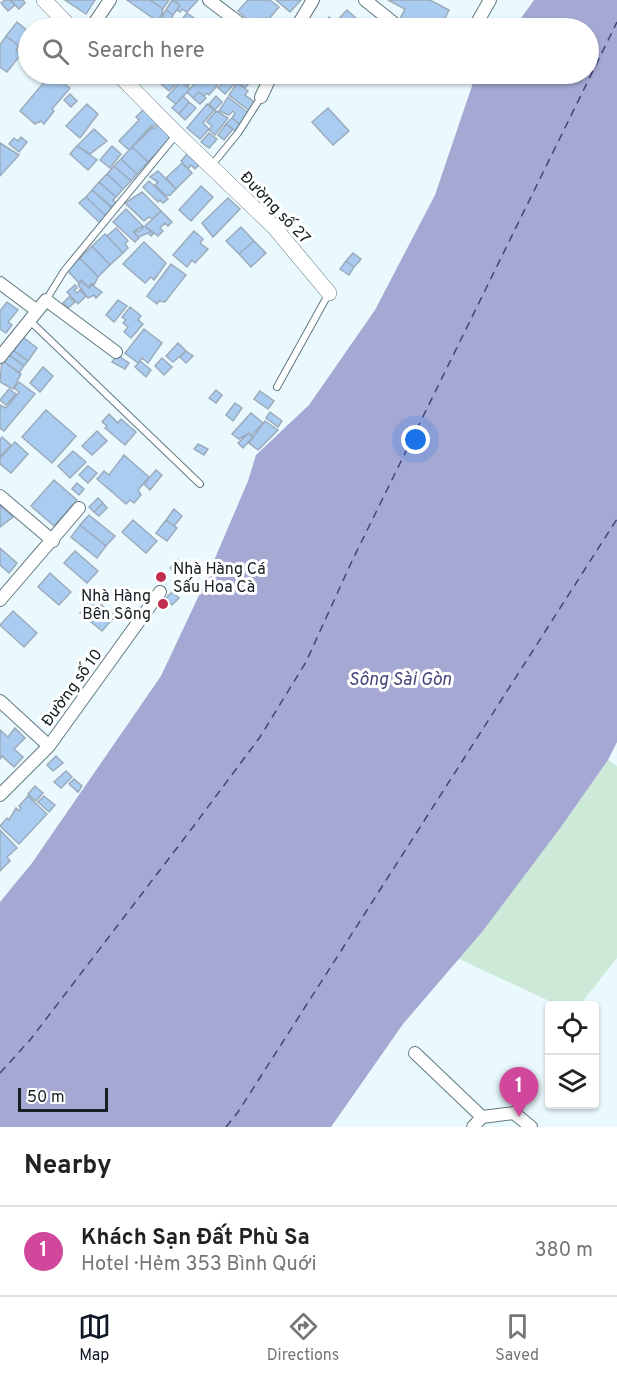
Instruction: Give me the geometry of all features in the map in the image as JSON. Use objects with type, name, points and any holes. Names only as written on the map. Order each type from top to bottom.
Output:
[{"type":"street","points":[[44,0],[61,18]]},
{"type":"street","points":[[98,18],[110,0]]},
{"type":"street","points":[[210,0],[233,18]]},
{"type":"street","points":[[302,18],[313,0]]},
{"type":"street","points":[[365,0],[388,18]]},
{"type":"street","points":[[480,18],[490,0]]},
{"type":"street","name":"Đường số 27","points":[[128,84],[274,227],[329,293]]},
{"type":"street","points":[[261,97],[267,84]]},
{"type":"street","points":[[0,283],[33,315]]},
{"type":"street","points":[[0,357],[46,300],[116,352]]},
{"type":"street","points":[[0,496],[53,541]]},
{"type":"street","points":[[0,600],[79,508]]},
{"type":"street","name":"Đường số 10","points":[[0,795],[49,746],[160,592]]},
{"type":"street","points":[[0,700],[49,746]]},
{"type":"street","points":[[414,1053],[477,1122],[514,1113],[531,1127]]},
{"type":"lane","points":[[211,166],[238,133],[261,97]]},
{"type":"lane","points":[[46,300],[64,271],[177,134]]},
{"type":"lane","name":"Đường số 27","points":[[277,387],[329,293]]},
{"type":"lane","points":[[33,315],[200,484]]},
{"type":"green space","points":[[608,760],[617,766],[617,958],[583,1001],[549,1001],[459,959],[561,827]]},
{"type":"water","name":"Sông Sài Gòn","points":[[534,0],[617,0],[617,742],[608,760],[561,827],[482,932],[403,1024],[331,1127],[0,1127],[0,902],[32,863],[161,676],[201,591],[248,481],[256,455],[309,405],[375,310],[435,195],[473,84],[599,84],[599,18],[521,18]]},
{"type":"building","points":[[10,0],[15,5],[8,11],[1,3]]},
{"type":"building","points":[[10,0],[23,0],[25,3],[19,9]]},
{"type":"building","points":[[65,0],[95,0],[86,14]]},
{"type":"building","points":[[127,0],[150,0],[163,9],[159,18],[153,18]]},
{"type":"building","points":[[150,0],[169,0],[163,9]]},
{"type":"building","points":[[172,0],[198,0],[187,12],[182,9],[180,12],[177,10],[180,5]]},
{"type":"building","points":[[172,0],[180,5],[173,15],[166,10]]},
{"type":"building","points":[[248,0],[270,0],[279,7],[270,18],[246,18],[238,11]]},
{"type":"building","points":[[276,0],[301,0],[290,12]]},
{"type":"building","points":[[388,0],[430,0],[449,10],[445,18],[400,18],[405,9]]},
{"type":"building","points":[[166,10],[173,15],[172,18],[161,18]]},
{"type":"building","points":[[347,10],[356,18],[340,18]]},
{"type":"building","points":[[187,13],[194,18],[183,18]]},
{"type":"building","points":[[17,22],[18,23],[18,45],[6,36]]},
{"type":"building","points":[[6,36],[18,45],[16,50],[18,58],[7,72],[0,67],[0,45]]},
{"type":"building","points":[[43,84],[65,84],[70,88],[52,109],[54,111],[44,124],[41,121],[35,124],[20,111]]},
{"type":"building","points":[[161,84],[176,84],[169,91]]},
{"type":"building","points":[[178,84],[184,84],[190,89],[176,104],[167,97]]},
{"type":"building","points":[[194,84],[218,84],[209,95],[207,93],[204,96],[199,92],[193,98],[187,92]]},
{"type":"building","points":[[222,84],[234,84],[225,94],[218,88]]},
{"type":"building","points":[[238,84],[248,91],[245,95],[257,104],[251,112],[229,95]]},
{"type":"building","points":[[199,92],[206,98],[200,104],[193,98]]},
{"type":"building","points":[[70,94],[77,101],[71,107],[64,100]]},
{"type":"building","points":[[183,96],[189,102],[179,114],[172,108]]},
{"type":"building","points":[[216,96],[222,102],[215,110],[209,104]]},
{"type":"building","points":[[228,97],[251,115],[242,126],[232,118],[235,113],[233,111],[229,115],[219,111]]},
{"type":"building","points":[[189,102],[196,108],[185,120],[179,114]]},
{"type":"building","points":[[87,104],[98,114],[80,138],[66,126]]},
{"type":"building","points":[[207,104],[214,110],[203,123],[209,129],[200,139],[187,128]]},
{"type":"building","points":[[328,108],[349,131],[333,145],[312,122]]},
{"type":"building","points":[[144,109],[158,122],[129,150],[119,141],[139,120],[136,117]]},
{"type":"building","points":[[216,111],[228,118],[215,135],[209,130],[212,126],[207,122]]},
{"type":"building","points":[[232,118],[242,126],[237,133],[226,124]]},
{"type":"building","points":[[159,124],[173,136],[148,162],[132,147],[151,126],[154,129]]},
{"type":"building","points":[[226,124],[233,129],[224,140],[218,135]]},
{"type":"building","points":[[94,129],[107,141],[90,154],[77,146]]},
{"type":"building","points":[[209,133],[217,139],[209,148],[201,142]]},
{"type":"building","points":[[21,137],[27,142],[19,152],[9,144],[14,138],[18,141]]},
{"type":"building","points":[[0,143],[19,155],[0,176]]},
{"type":"building","points":[[77,146],[97,160],[88,170],[70,154]]},
{"type":"building","points":[[112,146],[121,154],[110,168],[100,160]]},
{"type":"building","points":[[132,147],[148,162],[137,174],[121,159]]},
{"type":"building","points":[[187,154],[199,165],[195,169],[191,165],[188,169],[181,161]]},
{"type":"building","points":[[121,159],[137,174],[131,181],[114,166]]},
{"type":"building","points":[[182,163],[192,173],[176,189],[166,178]]},
{"type":"building","points":[[114,166],[131,181],[123,189],[107,174]]},
{"type":"building","points":[[158,171],[176,189],[170,195],[166,196],[155,185],[158,182],[150,177]]},
{"type":"building","points":[[107,174],[123,189],[116,197],[99,182]]},
{"type":"building","points":[[149,181],[168,199],[163,203],[160,200],[158,202],[143,187]]},
{"type":"building","points":[[99,182],[116,197],[113,200],[116,203],[112,207],[92,190]]},
{"type":"building","points":[[201,186],[213,197],[191,221],[179,210]]},
{"type":"building","points":[[92,190],[113,209],[106,216],[86,197]]},
{"type":"building","points":[[142,192],[161,211],[152,219],[149,217],[144,221],[125,203]]},
{"type":"building","points":[[86,197],[106,216],[100,223],[79,203]]},
{"type":"building","points":[[228,198],[240,209],[213,237],[202,223]]},
{"type":"building","points":[[126,209],[143,226],[133,232],[139,238],[135,242],[113,222]]},
{"type":"building","points":[[161,211],[172,222],[168,226],[165,223],[160,228],[163,231],[158,236],[145,226]]},
{"type":"building","points":[[145,226],[153,234],[151,236],[148,233],[138,237],[134,232],[136,230],[138,232]]},
{"type":"building","points":[[241,227],[254,241],[239,254],[226,241]]},
{"type":"building","points":[[116,228],[128,241],[125,244],[128,248],[123,253],[107,236]]},
{"type":"building","points":[[194,231],[203,239],[200,243],[208,249],[195,263],[192,260],[187,267],[173,255]]},
{"type":"building","points":[[105,234],[123,253],[110,265],[92,246]]},
{"type":"building","points":[[254,241],[266,253],[251,267],[239,254]]},
{"type":"building","points":[[144,242],[166,263],[154,280],[151,277],[145,283],[123,264]]},
{"type":"building","points":[[92,246],[110,265],[98,277],[80,258]]},
{"type":"building","points":[[353,253],[361,259],[354,267],[346,261]]},
{"type":"building","points":[[80,258],[98,277],[94,285],[92,283],[88,287],[81,280],[79,283],[67,270]]},
{"type":"building","points":[[346,261],[354,267],[349,275],[340,269]]},
{"type":"building","points":[[171,264],[186,275],[165,302],[159,301],[157,304],[147,296]]},
{"type":"building","points":[[81,281],[89,288],[92,285],[102,292],[96,298],[94,295],[88,298],[78,285]]},
{"type":"building","points":[[75,285],[77,288],[74,290],[77,293],[80,290],[86,296],[78,304],[67,292]]},
{"type":"building","points":[[69,297],[75,302],[68,308],[63,303]]},
{"type":"building","points":[[118,300],[127,306],[114,322],[106,315]]},
{"type":"building","points":[[7,302],[18,310],[8,322],[12,325],[6,333],[0,329],[0,311]]},
{"type":"building","points":[[130,307],[141,316],[138,320],[143,324],[131,338],[124,332],[128,327],[123,323],[126,320],[122,317]]},
{"type":"building","points":[[144,329],[162,343],[148,363],[142,358],[138,363],[125,353]]},
{"type":"building","points":[[20,335],[37,348],[28,361],[10,348]]},
{"type":"building","points":[[178,343],[186,351],[173,362],[166,356]]},
{"type":"building","points":[[10,348],[28,361],[24,366],[7,353]]},
{"type":"building","points":[[186,351],[193,356],[186,363],[180,357]]},
{"type":"building","points":[[7,353],[24,366],[19,373],[2,360]]},
{"type":"building","points":[[117,355],[129,363],[125,369],[112,362]]},
{"type":"building","points":[[162,358],[172,367],[164,375],[155,366]]},
{"type":"building","points":[[2,360],[21,374],[13,389],[0,382]]},
{"type":"building","points":[[140,361],[151,370],[146,377],[135,367]]},
{"type":"building","points":[[43,367],[53,376],[40,392],[30,383]]},
{"type":"building","points":[[19,382],[35,394],[4,431],[0,428],[0,405],[6,408],[19,392],[14,388]]},
{"type":"building","points":[[9,389],[16,394],[6,405],[0,400]]},
{"type":"building","points":[[216,390],[222,395],[216,403],[209,398]]},
{"type":"building","points":[[260,391],[274,401],[268,409],[254,399]]},
{"type":"building","points":[[235,403],[242,408],[233,421],[226,415]]},
{"type":"building","points":[[46,410],[76,436],[52,463],[22,437]]},
{"type":"building","points":[[270,412],[282,421],[278,427],[266,418]]},
{"type":"building","points":[[251,413],[263,423],[251,436],[249,433],[239,439],[232,434]]},
{"type":"building","points":[[109,414],[118,423],[121,419],[136,432],[125,445],[105,428],[107,426],[102,422]]},
{"type":"building","points":[[265,421],[278,430],[258,450],[249,443]]},
{"type":"building","points":[[97,431],[107,441],[92,455],[82,446]]},
{"type":"building","points":[[249,433],[253,437],[243,448],[238,443]]},
{"type":"building","points":[[2,437],[11,445],[0,457],[0,440]]},
{"type":"building","points":[[15,442],[28,454],[11,473],[0,464],[0,458]]},
{"type":"building","points":[[198,444],[208,449],[204,455],[194,449]]},
{"type":"building","points":[[73,451],[86,462],[70,478],[58,466]]},
{"type":"building","points":[[124,455],[149,477],[138,490],[141,495],[134,503],[130,500],[126,504],[97,479],[104,471],[109,475]]},
{"type":"building","points":[[88,466],[97,473],[88,483],[79,475]]},
{"type":"building","points":[[156,470],[162,475],[150,490],[144,484]]},
{"type":"building","points":[[54,480],[77,500],[54,526],[31,506]]},
{"type":"building","points":[[77,483],[84,489],[79,495],[72,489]]},
{"type":"building","points":[[98,498],[103,503],[94,512],[89,507]]},
{"type":"building","points":[[103,503],[107,508],[99,516],[94,512]]},
{"type":"building","points":[[0,505],[13,517],[0,527]]},
{"type":"building","points":[[174,509],[182,516],[174,526],[166,520]]},
{"type":"building","points":[[89,515],[115,536],[106,546],[80,525]]},
{"type":"building","points":[[133,520],[157,541],[146,553],[122,532]]},
{"type":"building","points":[[166,520],[177,528],[167,541],[156,533]]},
{"type":"building","points":[[80,525],[106,546],[97,558],[71,537]]},
{"type":"building","points":[[0,548],[17,563],[9,573],[0,565]]},
{"type":"building","points":[[75,551],[98,571],[87,583],[64,563]]},
{"type":"building","points":[[178,560],[186,567],[178,575],[170,568]]},
{"type":"building","points":[[50,573],[71,592],[59,605],[38,587]]},
{"type":"building","points":[[172,592],[179,598],[172,605],[166,598]]},
{"type":"building","points":[[93,598],[115,616],[102,631],[80,613]]},
{"type":"building","points":[[13,611],[37,633],[24,647],[0,625]]},
{"type":"building","points":[[15,728],[25,738],[14,749],[23,757],[14,767],[2,756],[0,759],[0,730],[8,737]]},
{"type":"building","points":[[56,756],[63,763],[53,771],[47,765]]},
{"type":"building","points":[[66,771],[72,777],[61,788],[54,782]]},
{"type":"building","points":[[74,779],[82,786],[78,792],[69,784]]},
{"type":"building","points":[[35,786],[43,793],[36,801],[28,794]]},
{"type":"building","points":[[28,796],[47,814],[19,844],[0,826],[7,818],[9,820],[16,808],[19,811],[21,808],[19,806]]},
{"type":"building","points":[[44,796],[55,805],[49,812],[38,802]]},
{"type":"building","points":[[0,830],[17,848],[7,857],[10,861],[0,871]]},
{"type":"ferry route","points":[[599,59],[617,22]]},
{"type":"ferry route","points":[[0,1073],[30,1040],[193,827],[260,737],[306,662],[352,561],[587,84]]},
{"type":"ferry route","points":[[226,1127],[238,1112],[617,519]]},
{"type":"place","name":"Nhà Hàng Cá Sấu Hoa Cà","points":[[161,577]]},
{"type":"place","name":"Nhà Hàng Bên Sông","points":[[163,604]]},
{"type":"place","name":"Khách Sạn Đất Phù Sa","points":[[519,1117]]}]
